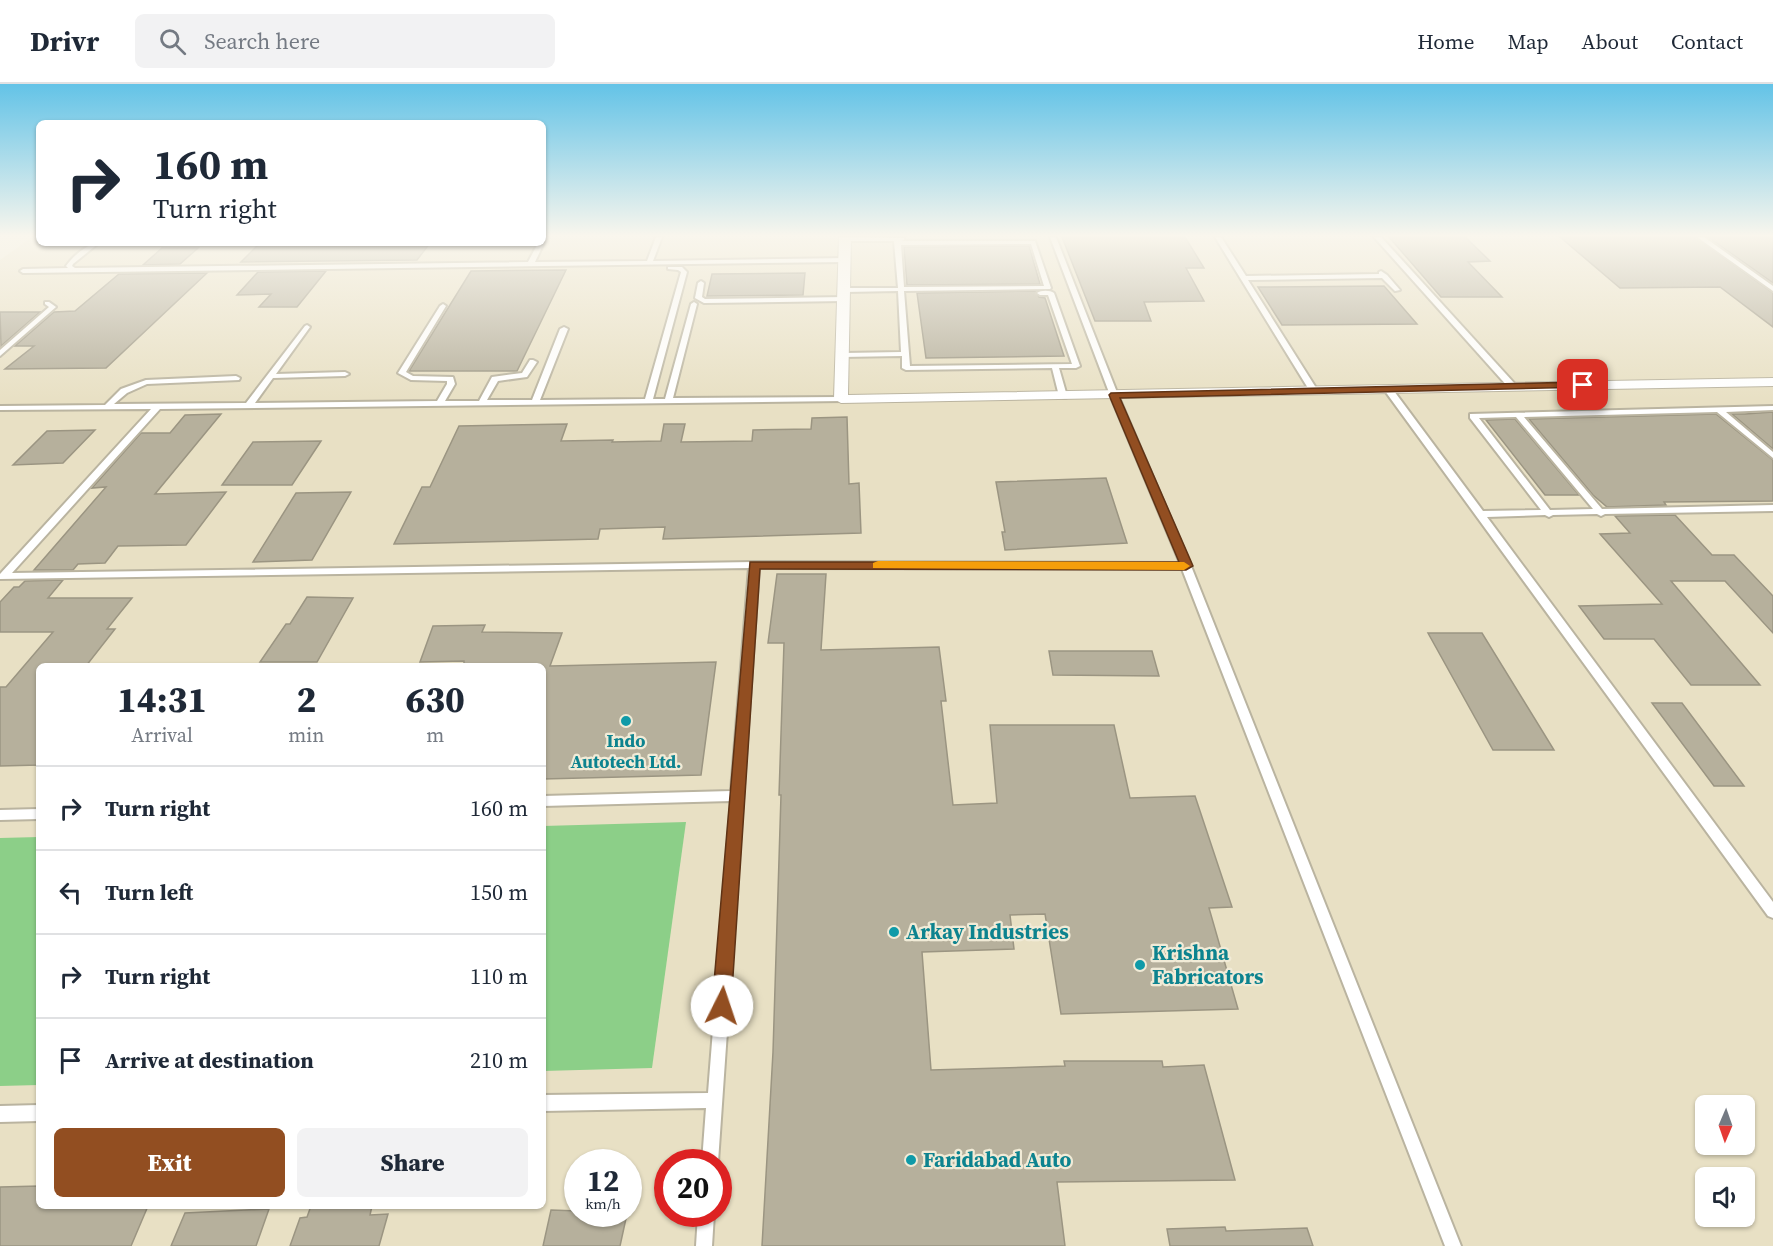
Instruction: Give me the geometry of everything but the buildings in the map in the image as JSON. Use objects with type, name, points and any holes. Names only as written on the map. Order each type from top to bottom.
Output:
[{"type":"street","points":[[845,291],[842,399],[1773,382]]},
{"type":"lane","points":[[648,401],[677,291]]},
{"type":"lane","points":[[699,291],[698,298],[704,301],[929,291]]},
{"type":"lane","points":[[1074,291],[1114,395],[1186,566],[1453,1246]]},
{"type":"lane","points":[[1253,291],[1314,391]]},
{"type":"lane","points":[[1426,291],[1512,386]]},
{"type":"lane","points":[[901,292],[1052,293],[1076,366],[906,368],[901,292]]},
{"type":"lane","points":[[0,354],[47,313],[52,307],[47,303]]},
{"type":"lane","points":[[668,401],[694,304]]},
{"type":"lane","points":[[440,403],[451,384],[450,379],[411,378],[402,373],[443,306]]},
{"type":"lane","points":[[249,405],[307,327]]},
{"type":"lane","points":[[535,402],[564,329]]},
{"type":"lane","points":[[844,355],[905,354]]},
{"type":"lane","points":[[482,403],[495,379],[524,375],[533,362]]},
{"type":"lane","points":[[1055,366],[1063,396]]},
{"type":"lane","points":[[271,376],[345,374]]},
{"type":"lane","points":[[107,406],[124,391],[146,382],[236,378]]},
{"type":"lane","points":[[1388,389],[1773,912]]},
{"type":"lane","points":[[0,408],[842,399]]},
{"type":"lane","points":[[2,578],[158,406]]},
{"type":"lane","points":[[1549,514],[1473,416],[1773,408]]},
{"type":"lane","points":[[1719,410],[1773,456]]},
{"type":"lane","points":[[1518,416],[1601,513]]},
{"type":"lane","points":[[1480,514],[1773,508]]},
{"type":"lane","points":[[2,578],[754,565],[1186,566]]},
{"type":"lane","points":[[711,1149],[754,565]]},
{"type":"lane","points":[[546,801],[737,796]]},
{"type":"lane","points":[[0,814],[36,814]]},
{"type":"lane","points":[[546,1104],[715,1100]]},
{"type":"lane","points":[[0,1114],[36,1113]]},
{"type":"lane","points":[[704,1246],[705,1227]]},
{"type":"shaded area","points":[[0,291],[1773,291],[1773,1246],[0,1246]]},
{"type":"green space","points":[[686,822],[652,1068],[546,1071],[546,826]]},
{"type":"green space","points":[[36,837],[36,1085],[0,1086],[0,838]]},
{"type":"slow traffic","points":[[878,565],[1184,566]]},
{"type":"place","name":"Indo Autotech Ltd.","points":[[626,721]]},
{"type":"place","name":"Arkay Industries","points":[[894,932]]},
{"type":"place","name":"Krishna Fabricators","points":[[1140,965]]},
{"type":"place","name":"Faridabad Auto","points":[[911,1160]]},
{"type":"route","points":[[722,1006],[754,565],[1186,566],[1114,395],[1583,385]]}]
